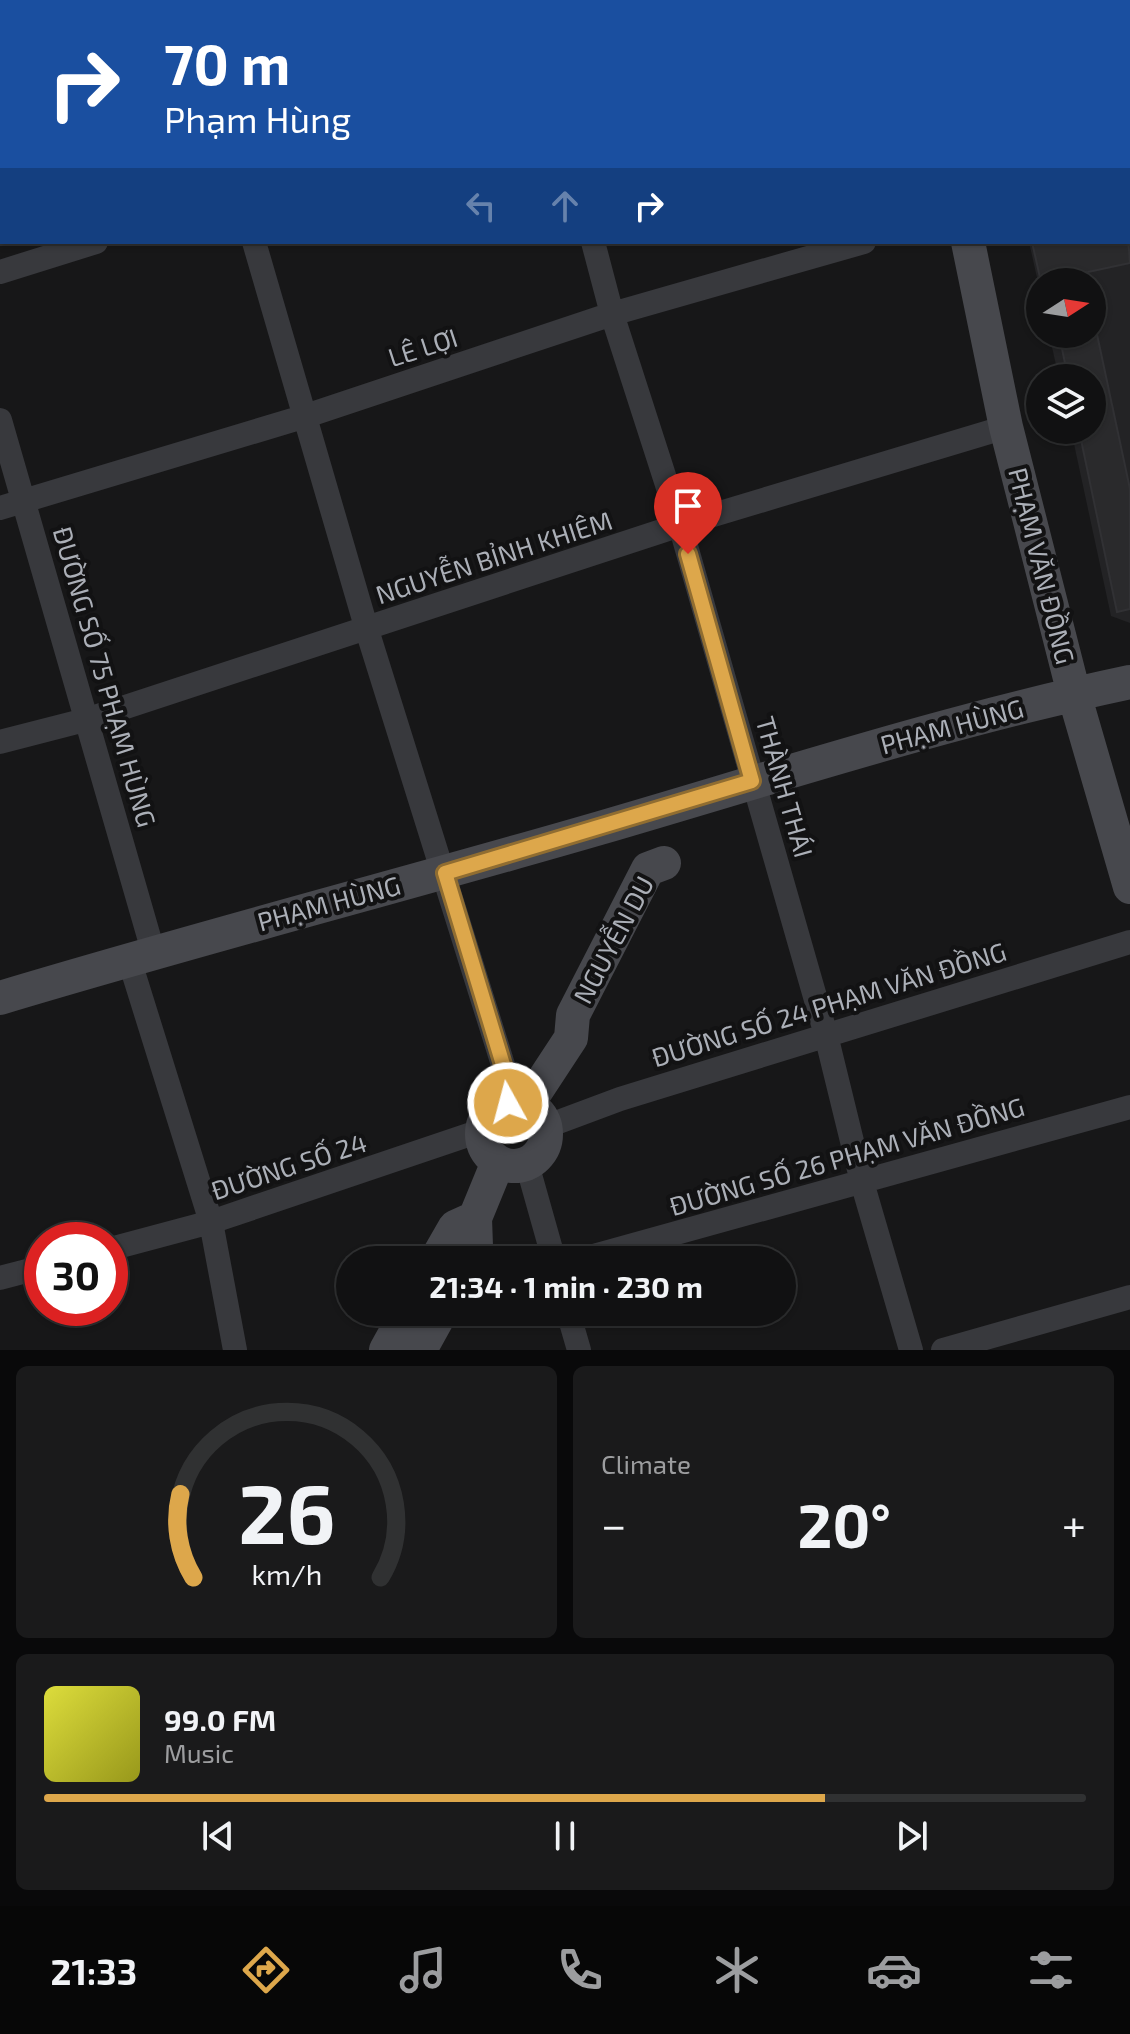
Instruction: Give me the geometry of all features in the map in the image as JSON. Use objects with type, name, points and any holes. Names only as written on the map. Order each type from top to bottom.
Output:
[{"type":"street","points":[[0,272],[90,244]]},
{"type":"street","points":[[255,244],[367,630],[504,1068],[543,1148],[512,1163],[475,1218],[455,1227],[444,1246]]},
{"type":"street","name":"THÀNH THÁI","points":[[594,244],[612,314],[680,525],[826,1035],[862,1182],[911,1350]]},
{"type":"street","name":"LÊ LỢI","points":[[0,508],[306,416],[612,314],[857,244]]},
{"type":"street","name":"PHẠM VĂN ĐỒNG","points":[[968,244],[1006,427],[1074,694],[1130,887]]},
{"type":"street","name":"ĐƯỜNG SỐ 75 PHẠM HÙNG","points":[[0,420],[89,719],[141,955],[211,1222],[235,1350]]},
{"type":"street","name":"NGUYỄN BỈNH KHIÊM","points":[[0,742],[89,719],[680,525],[1006,427]]},
{"type":"street","name":"PHẠM HÙNG","points":[[0,998],[141,955],[445,873],[752,781],[1074,694],[1130,682]]},
{"type":"street","name":"NGUYỄN DU","points":[[527,1111],[571,1038],[573,1015],[648,869],[664,863],[676,806]]},
{"type":"street","name":"ĐƯỜNG SỐ 24 PHẠM VĂN ĐỒNG","points":[[527,1111],[620,1099],[1130,942]]},
{"type":"street","name":"ĐƯỜNG SỐ 26 PHẠM VĂN ĐỒNG","points":[[630,1246],[1130,1107]]},
{"type":"street","points":[[527,1111],[496,1108],[483,1130],[489,1154],[512,1163],[548,1246]]},
{"type":"street","name":"ĐƯỜNG SỐ 24","points":[[128,1244],[211,1222],[483,1130]]},
{"type":"street","points":[[475,1218],[476,1246]]},
{"type":"street","points":[[0,1278],[24,1272]]},
{"type":"street","points":[[943,1350],[1130,1297]]},
{"type":"street","points":[[386,1350],[399,1326]]},
{"type":"street","points":[[420,1350],[433,1326]]},
{"type":"street","points":[[572,1326],[579,1350]]},
{"type":"shaded area","points":[[1029,244],[1130,244],[1130,623],[1111,616],[1074,444],[1106,444],[1106,364],[1056,364],[1052,348],[1106,348],[1106,268],[1035,268]]},
{"type":"building","points":[[1032,244],[1128,244],[1130,263],[1106,268],[1038,268]]},
{"type":"building","points":[[1062,348],[1100,348],[1103,364],[1065,364]]},
{"type":"building","points":[[1106,377],[1130,489],[1130,609],[1117,612],[1082,444],[1106,444]]},
{"type":"route","points":[[508,1103],[504,1068],[445,873],[681,805],[752,781],[688,554]]}]
